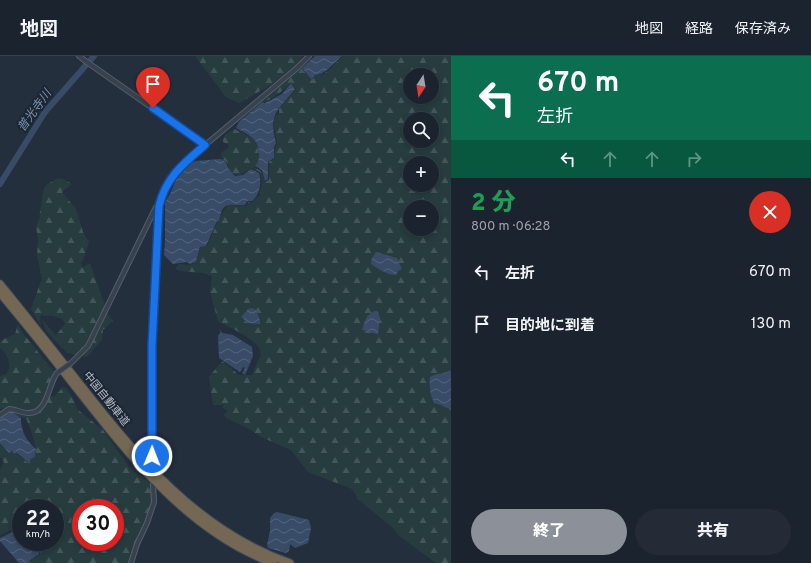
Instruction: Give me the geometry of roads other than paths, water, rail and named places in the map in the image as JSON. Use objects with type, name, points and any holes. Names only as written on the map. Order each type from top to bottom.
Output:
[{"type":"highway","name":"中国自動車道","points":[[0,284],[122,436],[162,480],[196,511],[225,532],[257,549],[290,563]]},
{"type":"highway","name":"中国自動車道","points":[[0,293],[103,423],[158,484],[207,526],[238,546],[273,563]]},
{"type":"street","points":[[79,56],[205,145]]},
{"type":"street","points":[[152,464],[152,346],[159,206],[165,190],[175,172],[297,68],[309,56]]},
{"type":"street","points":[[0,415],[10,409],[33,413],[39,409],[47,398],[57,373],[71,363],[88,346],[156,207],[159,206]]},
{"type":"street","points":[[132,563],[137,544],[148,523],[154,502],[153,485]]},
{"type":"water","points":[[315,56],[342,56],[327,70],[321,74],[315,75],[311,79],[302,68]]},
{"type":"water","points":[[291,83],[295,89],[279,108],[274,119],[273,125],[276,143],[274,147],[274,158],[268,162],[268,179],[265,181],[262,170],[255,166],[259,158],[259,149],[255,141],[244,132],[236,128],[239,122],[262,102],[265,103],[282,94]]},
{"type":"water","points":[[221,159],[226,162],[228,168],[235,176],[243,175],[251,169],[259,173],[259,192],[252,201],[247,201],[245,205],[230,205],[224,207],[219,221],[217,221],[206,246],[200,247],[196,262],[190,264],[187,262],[173,264],[164,255],[165,202],[185,165],[196,161]]},
{"type":"water","points":[[376,252],[397,258],[402,269],[398,271],[396,275],[393,275],[373,266],[371,264],[372,258]]},
{"type":"water","points":[[252,308],[256,310],[260,324],[249,323],[241,317],[248,309]]},
{"type":"water","points":[[375,311],[378,312],[380,318],[378,334],[362,330],[368,316]]},
{"type":"water","points":[[219,328],[222,333],[233,335],[252,347],[253,356],[245,375],[242,373],[245,368],[243,367],[240,372],[219,358],[218,336],[221,333]]},
{"type":"water","points":[[451,370],[451,410],[434,403],[431,393],[430,377]]},
{"type":"water","points":[[6,412],[12,412],[21,418],[25,435],[36,449],[35,457],[31,459],[29,463],[15,451],[9,453],[0,443],[0,416]]},
{"type":"water","points":[[277,512],[309,520],[311,528],[308,543],[295,548],[290,544],[289,551],[286,553],[268,548],[270,518]]},
{"type":"water","points":[[12,532],[12,551],[39,551],[39,554],[26,563],[19,563],[0,541],[0,538]]},
{"type":"waterway","name":"普光寺川","points":[[0,184],[45,112],[94,56]]}]
